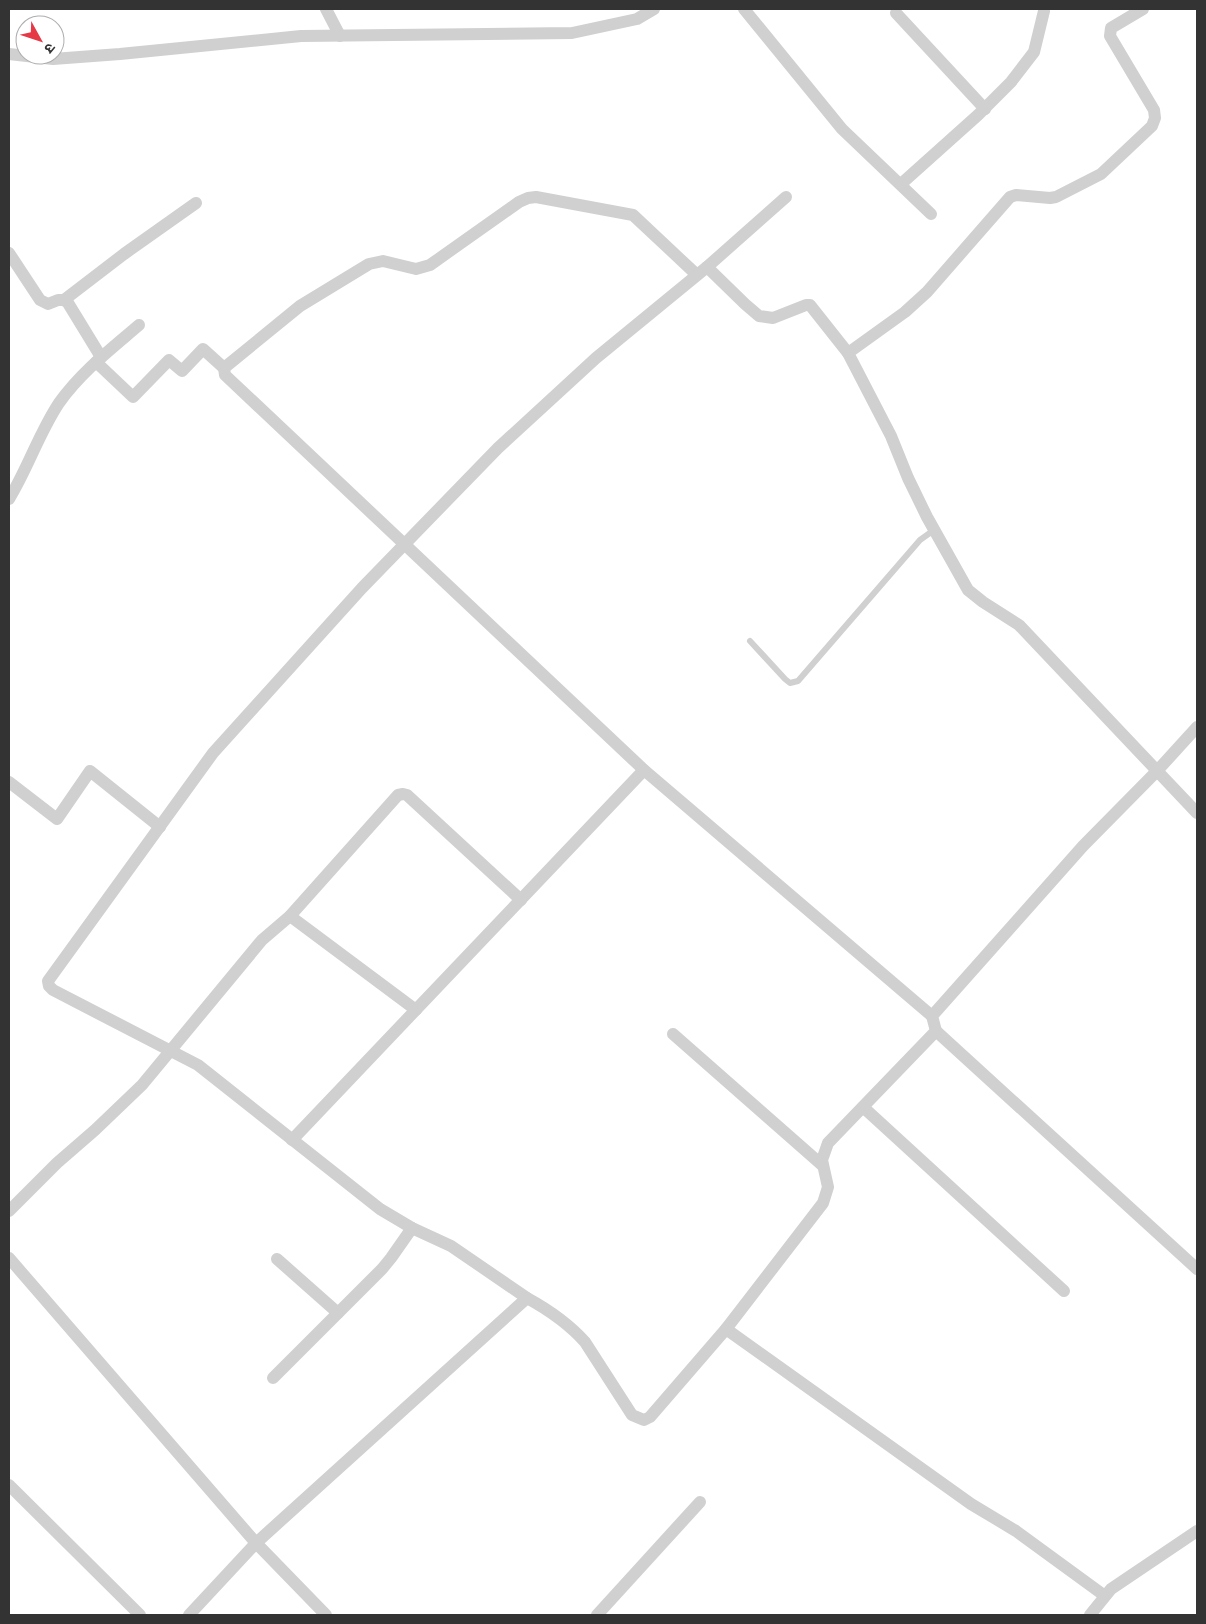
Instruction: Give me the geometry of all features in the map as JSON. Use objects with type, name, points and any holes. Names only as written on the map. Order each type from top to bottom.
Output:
[{"type":"street","points":[[326,9],[340,36]]},
{"type":"street","points":[[9,54],[53,59],[130,54],[302,36],[572,33],[637,19],[654,9]]},
{"type":"street","points":[[744,9],[842,129],[931,214]]},
{"type":"street","points":[[848,353],[904,312],[927,292],[1010,197],[1016,195],[1056,197],[1101,174],[1152,126],[1155,118],[1154,110],[1110,36],[1111,28],[1143,9]]},
{"type":"street","points":[[900,184],[985,109],[1011,82],[1034,52],[1044,11]]},
{"type":"street","points":[[896,13],[985,109]]},
{"type":"street","points":[[224,368],[300,306],[369,264],[384,261],[416,269],[430,265],[519,202],[528,198],[536,197],[633,215],[759,316],[773,318],[810,305],[848,353],[891,436],[908,478],[934,530],[968,590],[1019,625],[1197,813]]},
{"type":"street","points":[[786,198],[702,271],[596,358],[505,441],[362,588],[213,753],[48,981],[49,986],[53,990],[198,1065],[225,1084],[292,1140],[380,1209],[412,1228],[451,1246],[527,1298],[550,1311],[585,1342],[628,1410],[632,1415],[644,1420],[650,1417],[726,1329],[823,1203],[828,1187],[822,1165],[823,1155],[828,1144],[936,1031]]},
{"type":"street","points":[[9,253],[40,300],[48,304],[64,300],[124,254],[196,203]]},
{"type":"street","points":[[64,300],[68,303],[98,359],[133,397],[169,360],[182,371],[203,349],[224,368],[225,375],[644,770],[932,1016],[936,1031],[1197,1269]]},
{"type":"street","points":[[9,498],[59,404],[81,376],[98,359],[139,325]]},
{"type":"street","points":[[932,1016],[1083,846],[1157,771],[1197,726]]},
{"type":"street","points":[[292,1140],[644,770]]},
{"type":"street","points":[[9,782],[57,819],[90,771],[160,827]]},
{"type":"street","points":[[9,1211],[57,1163],[142,1085],[262,940],[290,916],[398,795],[407,795],[521,900]]},
{"type":"street","points":[[290,916],[416,1010]]},
{"type":"street","points":[[673,1034],[822,1165]]},
{"type":"street","points":[[863,1107],[1064,1292]]},
{"type":"street","points":[[273,1378],[391,1258],[412,1228]]},
{"type":"street","points":[[9,1258],[256,1543],[326,1615]]},
{"type":"street","points":[[277,1259],[338,1313]]},
{"type":"street","points":[[189,1615],[256,1543],[527,1298]]},
{"type":"street","points":[[726,1329],[971,1504],[1016,1531],[1105,1596]]},
{"type":"street","points":[[9,1485],[140,1615]]},
{"type":"street","points":[[597,1615],[700,1502]]},
{"type":"street","points":[[1090,1615],[1111,1590],[1197,1531]]},
{"type":"lane","points":[[750,641],[785,679],[790,682],[798,681],[920,540],[934,530]]}]
